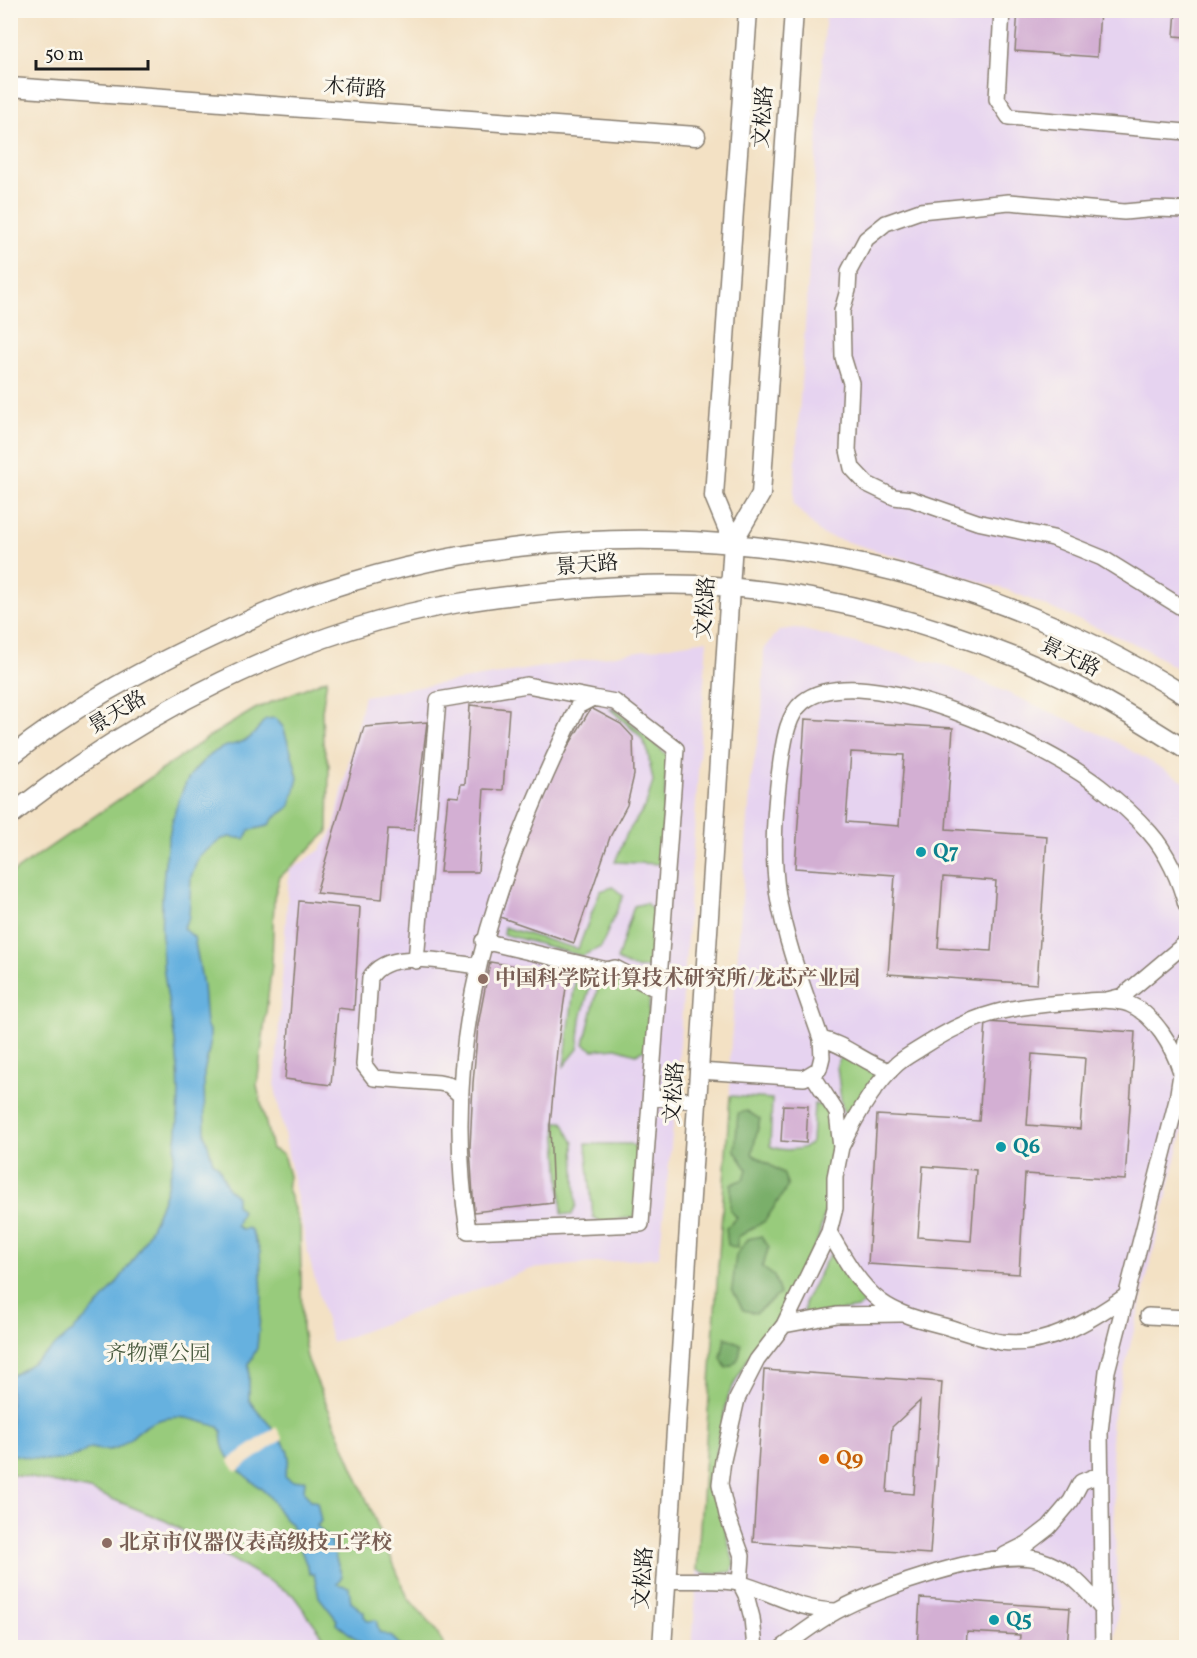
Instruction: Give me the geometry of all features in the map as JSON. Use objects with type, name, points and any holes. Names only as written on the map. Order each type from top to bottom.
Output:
[{"type":"street","name":"文松路","points":[[733,542],[714,496],[748,10]]},
{"type":"street","name":"文松路","points":[[662,1647],[733,542],[760,494],[794,10]]},
{"type":"street","points":[[1002,10],[997,99],[1009,117],[1186,132]]},
{"type":"street","name":"木荷路","points":[[10,87],[696,136]]},
{"type":"street","points":[[1186,210],[1157,209],[1124,212],[1009,202],[921,211],[886,223],[866,239],[849,271],[849,290],[842,311],[843,357],[851,384],[848,450],[852,468],[867,484],[894,497],[910,499],[977,522],[1053,538],[1102,558],[1186,610]]},
{"type":"street","name":"景天路","points":[[10,757],[96,697],[161,661],[296,600],[366,578],[448,558],[529,547],[617,539],[733,542],[841,558],[974,593],[1039,617],[1113,652],[1186,696]]},
{"type":"street","name":"景天路","points":[[10,816],[119,736],[182,702],[312,643],[457,603],[619,585],[699,585],[832,603],[959,637],[1022,660],[1092,693],[1186,750]]},
{"type":"street","points":[[416,961],[438,700],[527,685],[615,702],[676,749],[641,1224],[468,1231],[461,1185],[461,1096],[470,1004],[483,941],[495,901],[531,804],[578,706],[593,698]]},
{"type":"street","points":[[699,1071],[804,1078],[819,1069],[822,1057],[821,1039],[785,928],[777,885],[774,829],[782,755],[791,722],[802,703],[822,693],[854,689],[900,694],[949,709],[992,726],[1061,762],[1100,786],[1151,834],[1180,883],[1186,905]]},
{"type":"street","points":[[483,941],[607,970],[615,968],[658,990]]},
{"type":"street","points":[[755,1647],[752,1618],[740,1583],[742,1556],[727,1515],[720,1484],[723,1460],[736,1399],[757,1360],[784,1325],[829,1232],[835,1208],[835,1177],[841,1147],[853,1121],[897,1064],[940,1036],[977,1016],[1010,1007],[1104,1000],[1123,996],[1186,943]]},
{"type":"street","points":[[461,1096],[449,1085],[374,1078],[364,1065],[370,978],[375,969],[385,962],[397,959],[478,966]]},
{"type":"street","points":[[1104,1000],[1129,1004],[1146,1016],[1176,1057],[1181,1072]]},
{"type":"street","points":[[821,1039],[834,1042],[865,1061],[890,1071]]},
{"type":"street","points":[[1103,1647],[1100,1432],[1107,1371],[1177,1100],[1186,1041]]},
{"type":"street","points":[[812,1074],[837,1113],[841,1147]]},
{"type":"street","points":[[651,1097],[698,1101]]},
{"type":"street","points":[[829,1232],[866,1287],[879,1300],[901,1314]]},
{"type":"street","points":[[784,1325],[837,1315],[901,1314],[999,1341],[1012,1342],[1062,1333],[1095,1317],[1126,1296]]},
{"type":"street","points":[[1148,1316],[1186,1318]]},
{"type":"street","points":[[782,1647],[836,1611],[866,1597],[945,1571],[997,1558],[1028,1544],[1049,1527],[1071,1501],[1081,1482],[1101,1474]]},
{"type":"street","points":[[997,1558],[1040,1559],[1078,1581],[1103,1610]]},
{"type":"street","points":[[667,1580],[740,1583],[788,1604],[818,1611],[836,1611]]},
{"type":"shaded area","points":[[826,11],[1186,11],[1186,674],[1144,648],[1008,590],[821,534],[793,504]]},
{"type":"shaded area","points":[[796,628],[947,666],[1109,738],[1186,782],[1186,1118],[1111,1424],[1118,1610],[1113,1647],[692,1648],[730,1096],[730,1056],[751,780],[762,715],[764,648],[780,630]]},
{"type":"shaded area","name":"中国科学院计算技术研究所/龙芯产业园","points":[[707,640],[676,1099],[659,1257],[531,1269],[332,1343],[307,1250],[275,1087],[289,871],[320,850],[333,831],[364,696]]},
{"type":"shaded area","name":"北京市仪器仪表高级技工学校","points":[[10,1474],[90,1490],[166,1521],[293,1595],[331,1647],[11,1647]]},
{"type":"green space","name":"齐物潭公园","points":[[327,679],[322,711],[323,744],[329,765],[328,832],[280,877],[274,897],[272,964],[257,1086],[272,1149],[283,1154],[289,1176],[287,1188],[300,1227],[302,1328],[307,1358],[408,1598],[434,1627],[445,1647],[331,1647],[293,1595],[166,1521],[90,1490],[11,1474],[11,874],[212,735],[255,709]]},
{"type":"green space","points":[[609,708],[618,711],[667,755],[661,864],[615,862],[626,835],[646,805],[653,781],[647,748],[640,736]]},
{"type":"green space","points":[[613,887],[623,896],[601,947],[582,956],[503,934],[504,927],[578,949],[600,891]]},
{"type":"green space","points":[[646,903],[656,914],[654,964],[639,969],[617,960],[634,906]]},
{"type":"green space","points":[[576,973],[586,976],[591,982],[581,1019],[578,1049],[564,1066]]},
{"type":"green space","points":[[610,975],[638,981],[650,991],[647,1049],[636,1054],[616,1048],[593,1050],[584,1044],[599,983]]},
{"type":"green space","points":[[840,1057],[854,1061],[876,1075],[851,1114],[844,1112],[842,1108],[837,1066]]},
{"type":"green space","points":[[730,1096],[772,1099],[770,1146],[785,1150],[803,1148],[812,1142],[814,1104],[822,1106],[830,1113],[834,1144],[828,1199],[818,1239],[781,1316],[748,1358],[728,1396],[717,1446],[713,1484],[734,1563],[732,1572],[709,1574],[697,1570]]},
{"type":"green space","points":[[747,1111],[760,1119],[752,1154],[783,1173],[788,1186],[765,1221],[738,1237],[737,1248],[728,1245],[726,1228],[737,1218],[730,1210],[731,1184],[744,1179],[747,1169],[735,1151],[738,1113]]},
{"type":"green space","points":[[556,1122],[563,1122],[574,1143],[576,1205],[572,1215],[562,1214]]},
{"type":"green space","points":[[586,1144],[631,1144],[639,1149],[635,1217],[601,1222],[593,1217]]},
{"type":"green space","points":[[761,1236],[769,1247],[762,1267],[774,1276],[780,1294],[756,1313],[743,1310],[732,1289],[736,1255],[748,1239]]},
{"type":"green space","points":[[829,1255],[838,1256],[864,1291],[865,1300],[859,1308],[810,1315],[804,1313],[805,1301]]},
{"type":"green space","points":[[725,1337],[741,1344],[738,1359],[726,1368],[721,1358]]},
{"type":"water","points":[[275,718],[283,727],[298,778],[290,806],[274,818],[268,826],[250,830],[245,839],[230,837],[222,839],[199,856],[191,877],[189,917],[183,928],[194,937],[203,985],[206,1025],[210,1032],[210,1045],[204,1073],[205,1135],[213,1162],[219,1167],[228,1189],[236,1195],[236,1205],[242,1211],[236,1226],[243,1230],[247,1228],[251,1230],[260,1251],[262,1297],[257,1348],[249,1364],[249,1400],[278,1435],[287,1450],[289,1460],[285,1476],[292,1481],[305,1480],[304,1491],[310,1500],[317,1502],[321,1521],[317,1526],[330,1541],[342,1576],[337,1584],[349,1587],[351,1602],[364,1612],[368,1621],[376,1620],[379,1632],[392,1637],[402,1647],[366,1647],[336,1623],[337,1620],[319,1597],[314,1574],[310,1574],[291,1524],[283,1518],[267,1494],[244,1475],[230,1459],[225,1451],[222,1431],[219,1427],[174,1417],[148,1424],[120,1446],[112,1449],[90,1448],[81,1454],[61,1460],[11,1454],[10,1377],[62,1340],[108,1294],[128,1268],[145,1240],[159,1210],[169,1180],[177,1136],[179,1087],[176,1046],[163,964],[162,896],[167,846],[179,800],[190,776],[204,760],[222,748],[248,739],[266,719]]},
{"type":"pier","points":[[276,1427],[283,1439],[236,1472],[228,1460]]},
{"type":"building","points":[[1018,10],[1100,10],[1097,57],[1015,51]]},
{"type":"building","points":[[1176,10],[1186,10],[1186,37],[1174,36]]},
{"type":"building","points":[[470,705],[509,709],[503,790],[484,789],[478,872],[440,872],[448,796],[459,797],[461,784],[465,784]]},
{"type":"building","points":[[591,708],[621,724],[633,737],[634,775],[627,805],[610,837],[574,943],[500,917],[533,821],[559,762]]},
{"type":"building","name":"Q7","points":[[805,719],[953,728],[946,829],[1047,836],[1037,984],[888,974],[895,875],[795,868]],"holes":[[[851,752],[904,755],[899,826],[846,822]],[[943,877],[996,881],[991,951],[938,948]]]},
{"type":"building","points":[[427,722],[414,830],[388,829],[382,899],[316,893],[364,727]]},
{"type":"building","points":[[299,901],[360,907],[354,1010],[338,1008],[331,1085],[285,1079]]},
{"type":"building","points":[[490,962],[568,974],[557,1050],[550,1126],[553,1203],[474,1212],[470,1148],[473,1083],[478,1025]]},
{"type":"building","name":"Q6","points":[[986,1022],[1135,1032],[1125,1180],[1025,1174],[1019,1274],[868,1264],[877,1115],[979,1121]],"holes":[[[1032,1054],[1085,1058],[1080,1129],[1027,1125]],[[923,1166],[976,1170],[971,1241],[918,1237]]]},
{"type":"building","points":[[783,1105],[808,1106],[806,1143],[781,1141]]},
{"type":"building","name":"Q9","points":[[764,1370],[942,1382],[930,1554],[753,1542]],"holes":[[[920,1401],[914,1494],[887,1492],[892,1427]]]},
{"type":"building","name":"Q5","points":[[920,1598],[1070,1608],[1067,1648],[1019,1648],[1020,1635],[967,1632],[966,1648],[917,1648]]},
{"type":"place","name":"Q7","points":[[921,852]]},
{"type":"place","name":"中国科学院计算技术研究所/龙芯产业园","points":[[483,979]]},
{"type":"place","name":"Q6","points":[[1001,1147]]},
{"type":"place","name":"Q9","points":[[824,1459]]},
{"type":"place","name":"北京市仪器仪表高级技工学校","points":[[107,1543]]},
{"type":"place","name":"Q5","points":[[994,1620]]}]
